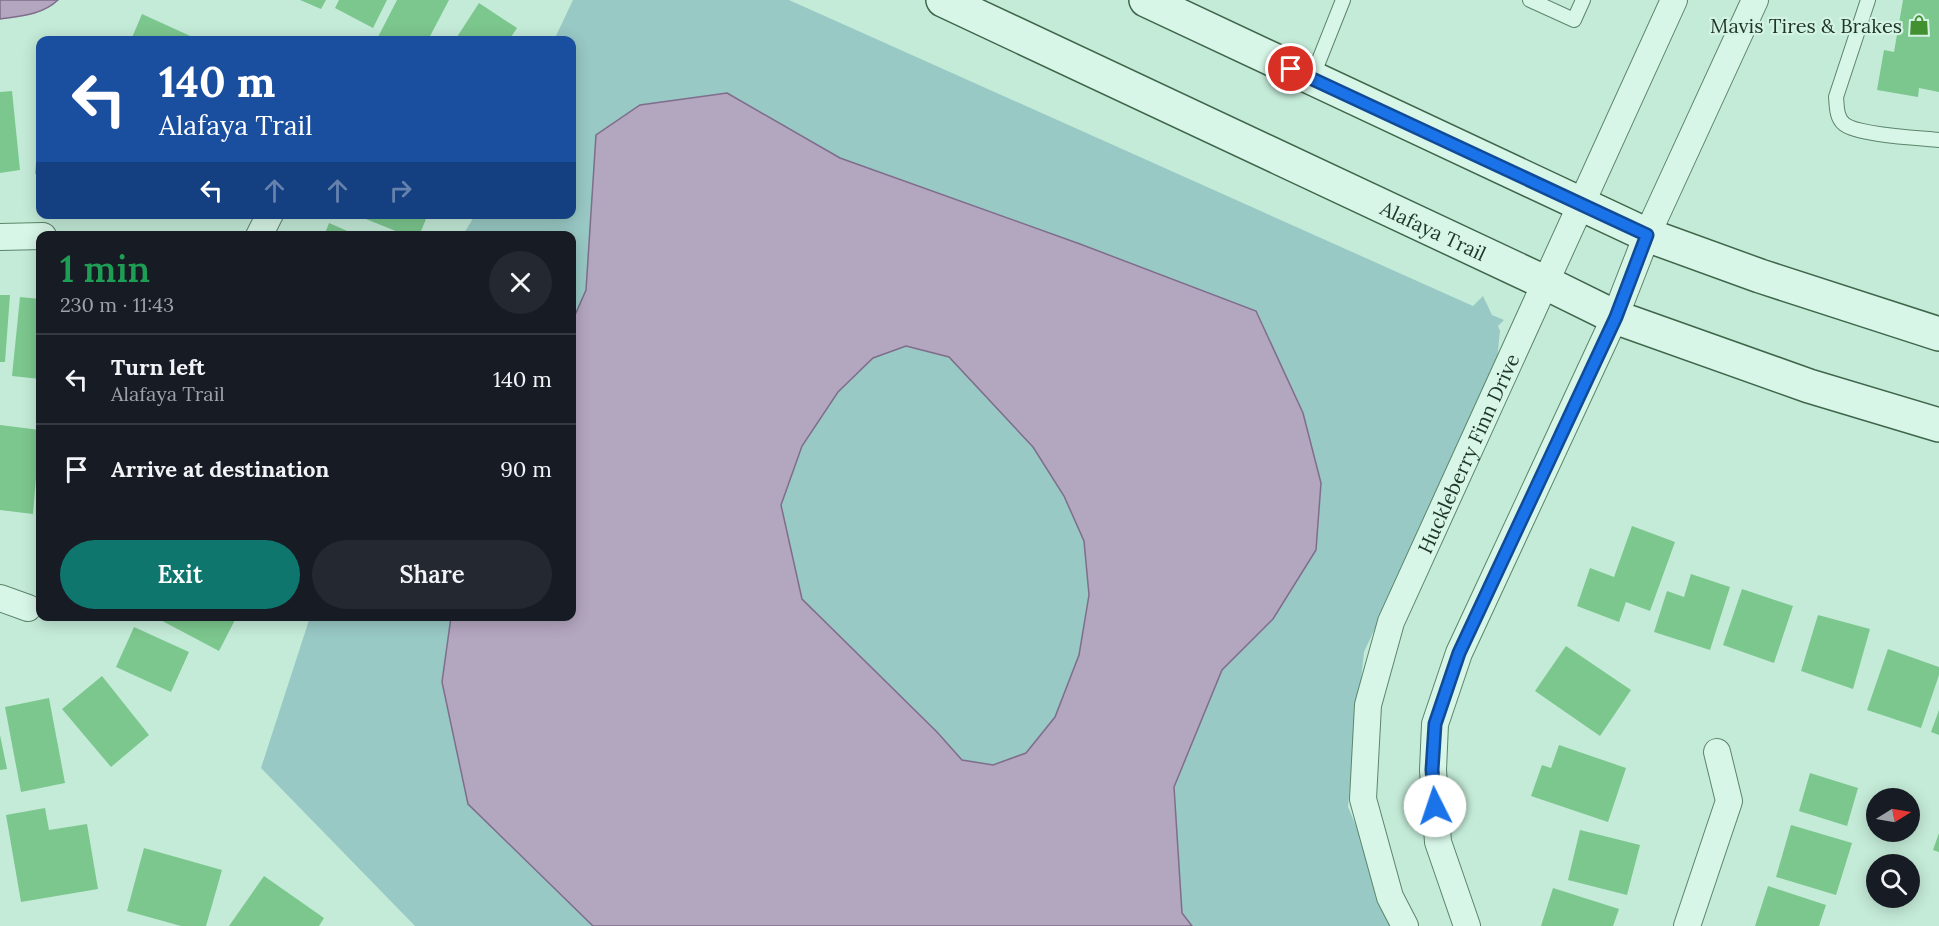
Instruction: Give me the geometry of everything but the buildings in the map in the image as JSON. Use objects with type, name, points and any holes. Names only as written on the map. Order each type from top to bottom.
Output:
[{"type":"main road","name":"Alafaya Trail","points":[[943,0],[1616,317],[1809,386],[1939,425]]},
{"type":"main road","points":[[1146,0],[1647,235],[1760,276],[1939,334]]},
{"type":"street","name":"Huckleberry Finn Drive","points":[[1406,926],[1390,897],[1363,799],[1368,705],[1391,622],[1674,0]]},
{"type":"street","points":[[1467,926],[1438,842],[1432,770],[1435,724],[1459,653],[1616,317],[1647,235],[1755,0]]},
{"type":"street","points":[[0,237],[36,236]]},
{"type":"street","points":[[0,598],[28,608]]},
{"type":"street","points":[[1688,926],[1729,801],[1717,752]]},
{"type":"lane","points":[[1312,78],[1343,0]]},
{"type":"lane","points":[[1530,0],[1574,20],[1583,0]]},
{"type":"lane","points":[[1868,0],[1836,97],[1837,111],[1844,124],[1860,131],[1939,140]]},
{"type":"shaded area","points":[[0,0],[58,0],[38,12],[0,19]]},
{"type":"shaded area","points":[[573,0],[789,0],[1473,306],[1483,296],[1492,315],[1504,320],[1498,326],[1500,331],[1496,370],[1364,652],[1348,807],[1399,926],[415,926],[261,768],[309,621],[576,621],[576,231],[465,231],[473,219],[576,219],[576,36],[556,36]]},
{"type":"shaded area","points":[[727,93],[840,158],[1080,244],[1256,311],[1303,413],[1321,483],[1316,550],[1273,619],[1222,670],[1174,787],[1182,913],[1192,926],[593,926],[468,804],[442,682],[450,621],[576,621],[576,313],[586,290],[596,135],[640,105]],"holes":[[[906,346],[949,357],[1033,447],[1064,496],[1084,541],[1089,595],[1079,655],[1055,717],[1026,753],[993,765],[962,760],[937,732],[802,599],[781,505],[802,446],[838,392],[873,358]]]},
{"type":"place","name":"Mavis Tires & Brakes","points":[[1919,25]]},
{"type":"route","points":[[1291,69],[1647,235],[1616,317],[1459,653],[1435,724],[1432,770],[1435,806]]}]
